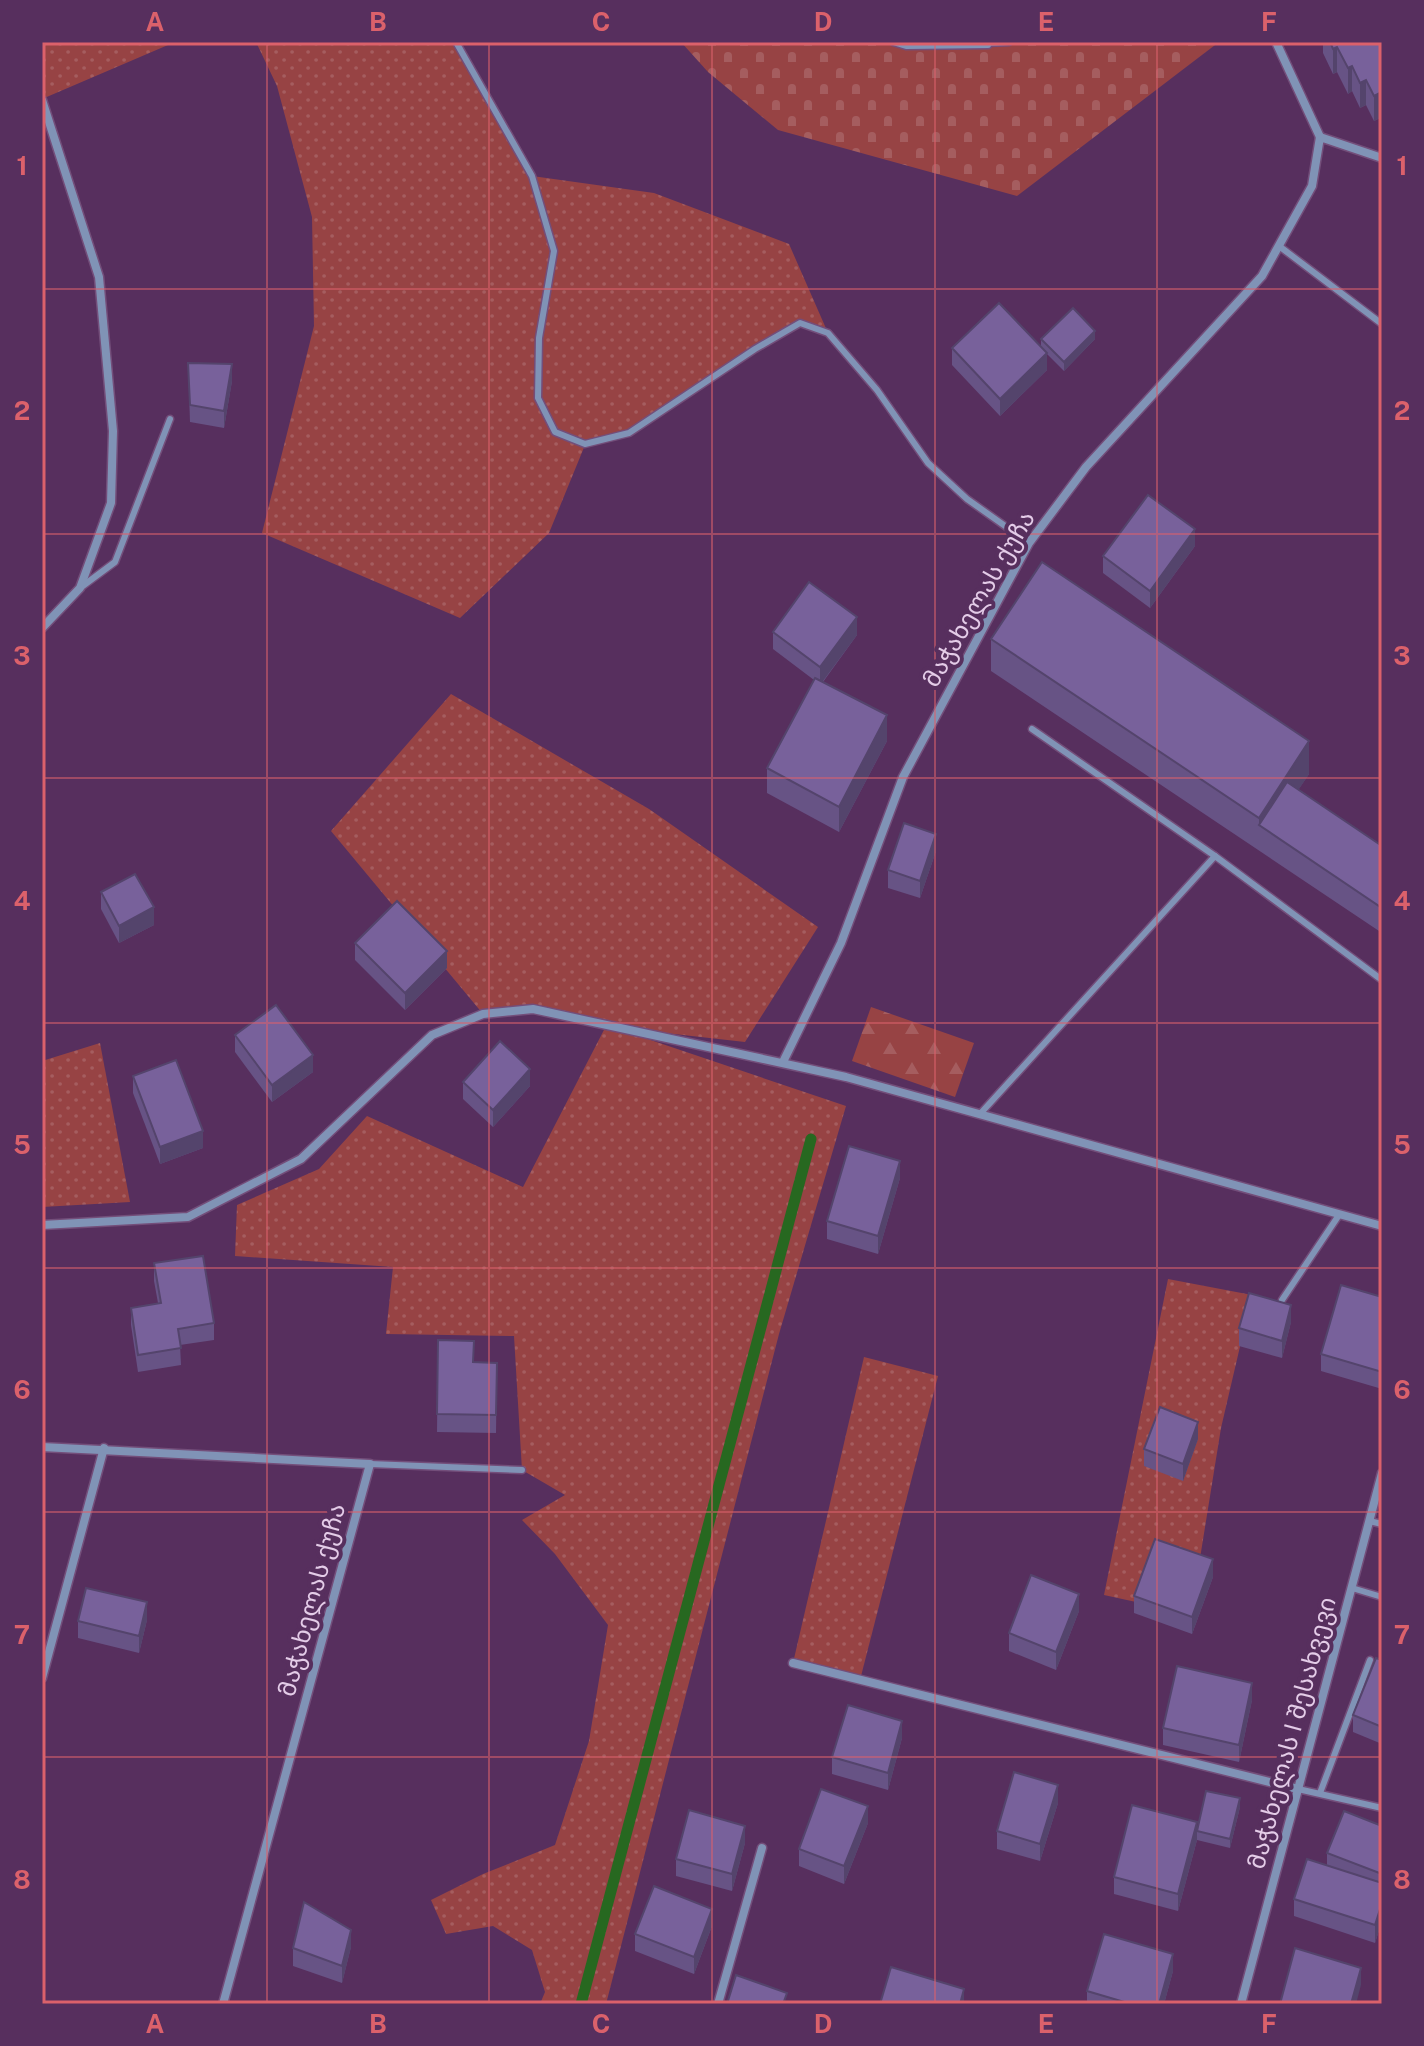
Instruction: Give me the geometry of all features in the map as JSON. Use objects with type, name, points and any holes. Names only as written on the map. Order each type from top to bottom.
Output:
[{"type":"street","points":[[1276,42],[1320,137],[1382,158]]},
{"type":"street","points":[[42,100],[99,277],[113,431],[111,503],[80,588],[42,628]]},
{"type":"street","name":"მაჭახელას ქუჩა","points":[[783,1062],[841,943],[903,777],[1029,543],[1086,467],[1262,276],[1312,186],[1320,137]]},
{"type":"street","points":[[42,1225],[188,1217],[301,1159],[432,1035],[483,1014],[533,1009],[783,1062],[1382,1226]]},
{"type":"street","points":[[42,1447],[370,1464]]},
{"type":"street","points":[[42,1678],[104,1448]]},
{"type":"street","name":"მაჭახელას ქუჩა","points":[[223,2004],[370,1464]]},
{"type":"street","name":"მაჭახელას I შესახვევი","points":[[1241,2004],[1382,1473]]},
{"type":"street","points":[[793,1663],[1298,1789]]},
{"type":"street","points":[[718,2004],[762,1848]]},
{"type":"lane","points":[[456,42],[532,176],[554,251],[539,338],[538,398],[555,432],[585,444],[629,433],[755,349],[800,323],[828,333],[877,390],[928,463],[967,499],[1029,543]]},
{"type":"lane","points":[[893,42],[906,46],[1009,42]]},
{"type":"lane","points":[[1279,246],[1382,324]]},
{"type":"lane","points":[[80,588],[115,562],[170,419]]},
{"type":"lane","points":[[1032,729],[1215,856],[1382,980]]},
{"type":"lane","points":[[980,1114],[1215,856]]},
{"type":"lane","points":[[1282,1300],[1339,1215]]},
{"type":"lane","points":[[370,1464],[522,1470]]},
{"type":"lane","points":[[1369,1521],[1382,1524]]},
{"type":"lane","points":[[1352,1588],[1382,1597]]},
{"type":"lane","points":[[1320,1793],[1370,1660]]},
{"type":"lane","points":[[1298,1789],[1382,1808]]},
{"type":"green space","points":[[42,42],[175,42],[42,99]]},
{"type":"green space","points":[[256,42],[456,42],[532,176],[654,193],[789,244],[828,333],[799,323],[629,433],[585,445],[549,533],[460,618],[262,533],[314,326],[312,217],[277,86]]},
{"type":"green space","points":[[681,42],[1219,42],[1017,196],[778,130],[708,72]]},
{"type":"green space","points":[[451,694],[649,809],[818,927],[745,1042],[612,1027],[846,1106],[779,1334],[606,2004],[540,2004],[545,1992],[532,1950],[493,1926],[446,1934],[431,1900],[483,1874],[555,1845],[589,1741],[608,1625],[555,1554],[522,1520],[565,1495],[522,1470],[514,1336],[386,1334],[393,1267],[235,1256],[237,1205],[319,1169],[367,1116],[523,1187],[606,1026],[533,1009],[483,1014],[331,831]]},
{"type":"green space","points":[[871,1007],[974,1043],[955,1097],[852,1061]]},
{"type":"green space","points":[[100,1043],[130,1202],[42,1207],[42,1061]]},
{"type":"green space","points":[[1168,1279],[1252,1295],[1221,1428],[1191,1614],[1104,1595]]},
{"type":"green space","points":[[864,1357],[938,1376],[860,1680],[793,1663]]},
{"type":"building","points":[[1330,42],[1382,42],[1382,98],[1380,93],[1374,96],[1366,80],[1360,83],[1352,66],[1348,68],[1337,47],[1333,49]]},
{"type":"building","points":[[1382,188],[1382,228],[1380,228]]},
{"type":"building","points":[[999,303],[1047,353],[1000,399],[952,348]]},
{"type":"building","points":[[1073,308],[1095,331],[1064,362],[1041,339]]},
{"type":"building","points":[[188,363],[232,364],[224,411],[190,405]]},
{"type":"building","points":[[1148,495],[1195,529],[1150,591],[1103,556]]},
{"type":"building","points":[[1042,562],[1309,741],[1259,818],[991,639]]},
{"type":"building","points":[[809,582],[857,617],[820,667],[773,632]]},
{"type":"building","points":[[815,678],[887,715],[839,807],[767,768]]},
{"type":"building","points":[[1287,782],[1382,846],[1382,908],[1259,825]]},
{"type":"building","points":[[904,823],[936,834],[920,881],[888,870]]},
{"type":"building","points":[[135,874],[154,907],[119,926],[101,892]]},
{"type":"building","points":[[397,901],[447,951],[405,993],[355,943]]},
{"type":"building","points":[[276,1005],[313,1055],[272,1085],[235,1035]]},
{"type":"building","points":[[500,1041],[530,1069],[493,1110],[463,1082]]},
{"type":"building","points":[[176,1060],[203,1131],[160,1147],[133,1076]]},
{"type":"building","points":[[849,1146],[900,1161],[878,1236],[827,1221]]},
{"type":"building","points":[[203,1256],[214,1323],[178,1329],[181,1348],[138,1355],[131,1308],[161,1303],[154,1263]]},
{"type":"building","points":[[1341,1285],[1382,1297],[1382,1372],[1321,1354]]},
{"type":"building","points":[[1249,1293],[1291,1305],[1282,1341],[1239,1328]]},
{"type":"building","points":[[438,1340],[474,1341],[473,1362],[497,1363],[496,1415],[437,1414]]},
{"type":"building","points":[[1160,1407],[1198,1422],[1183,1464],[1144,1449]]},
{"type":"building","points":[[1155,1539],[1213,1559],[1192,1617],[1134,1596]]},
{"type":"building","points":[[1031,1575],[1079,1594],[1056,1652],[1009,1633]]},
{"type":"building","points":[[86,1588],[147,1602],[139,1636],[78,1621]]},
{"type":"building","points":[[1376,1658],[1382,1660],[1382,1727],[1353,1715]]},
{"type":"building","points":[[1177,1666],[1252,1683],[1239,1745],[1163,1728]]},
{"type":"building","points":[[848,1705],[902,1721],[888,1773],[832,1757]]},
{"type":"building","points":[[1014,1772],[1058,1785],[1040,1844],[997,1831]]},
{"type":"building","points":[[821,1789],[868,1806],[844,1866],[799,1849]]},
{"type":"building","points":[[1206,1791],[1240,1798],[1230,1839],[1197,1831]]},
{"type":"building","points":[[1132,1805],[1197,1822],[1178,1894],[1114,1877]]},
{"type":"building","points":[[689,1810],[745,1826],[732,1874],[676,1859]]},
{"type":"building","points":[[1344,1811],[1382,1826],[1382,1874],[1327,1853]]},
{"type":"building","points":[[1307,1859],[1382,1883],[1382,1903],[1375,1925],[1294,1899]]},
{"type":"building","points":[[654,1886],[712,1909],[694,1957],[635,1934]]},
{"type":"building","points":[[304,1902],[351,1930],[342,1966],[293,1948]]},
{"type":"building","points":[[1104,1934],[1173,1954],[1159,2004],[1131,2004],[1087,1991]]},
{"type":"building","points":[[1295,1948],[1361,1968],[1351,2004],[1280,2004]]},
{"type":"building","points":[[891,1967],[964,1989],[960,2004],[880,2004]]},
{"type":"building","points":[[736,1975],[787,1993],[783,2004],[727,2004]]},
{"type":"waterway","points":[[581,2004],[811,1139]]}]
